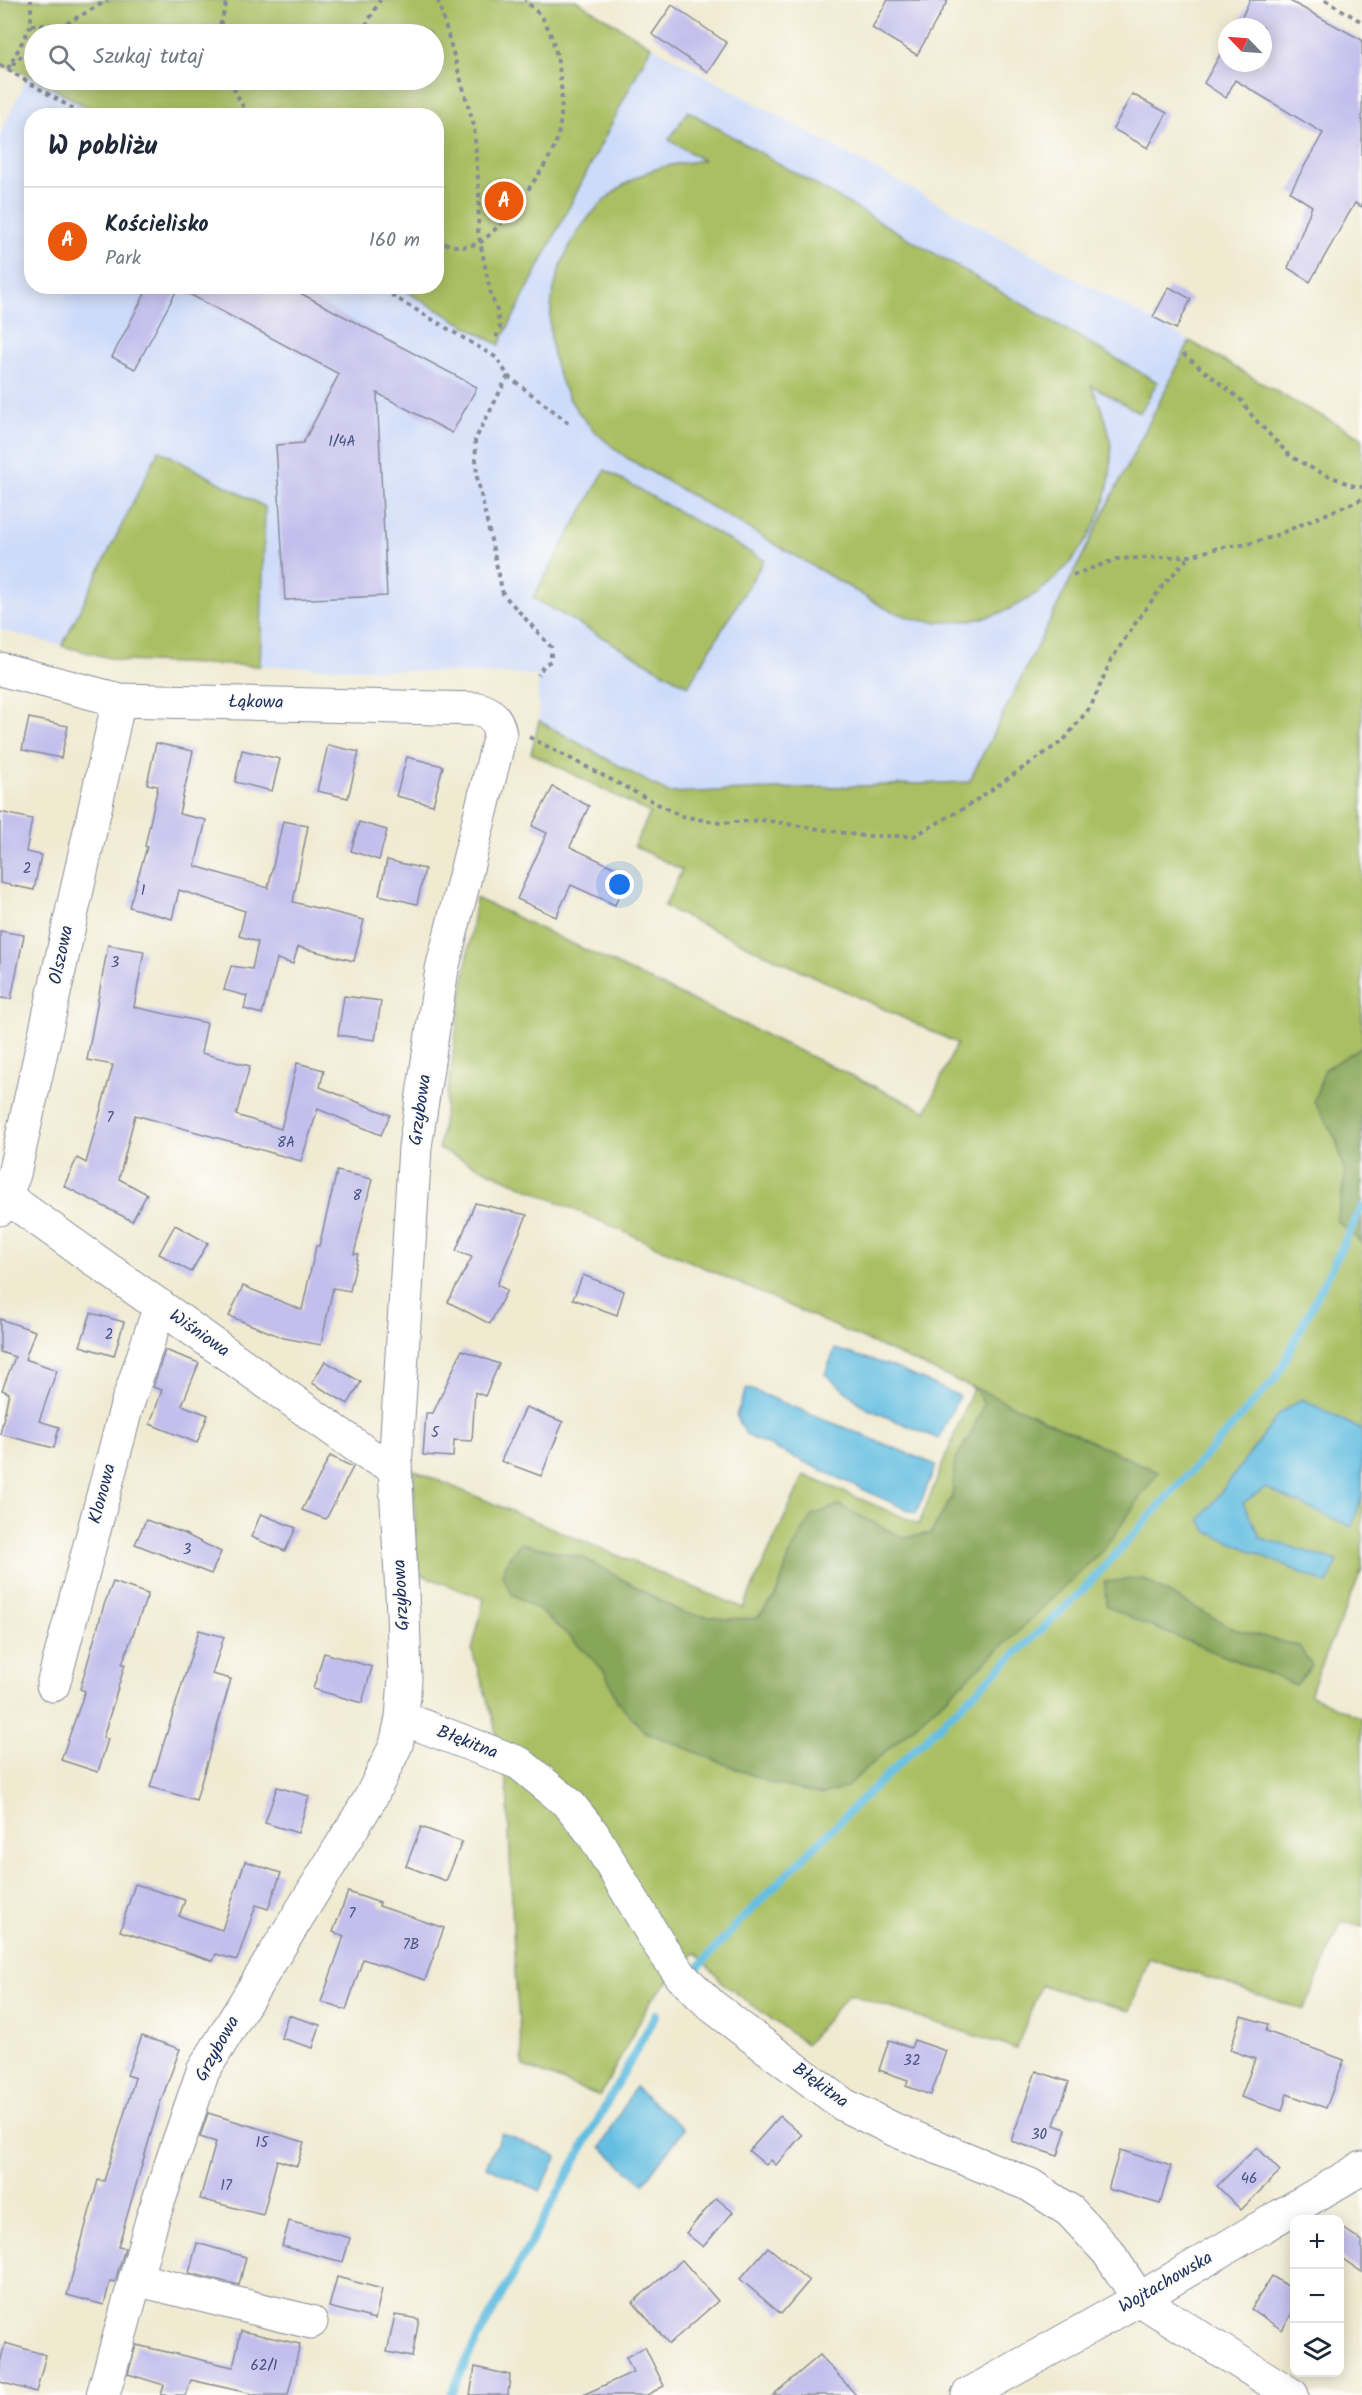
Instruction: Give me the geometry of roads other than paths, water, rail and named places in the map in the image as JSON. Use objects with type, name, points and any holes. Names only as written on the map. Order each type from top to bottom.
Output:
[{"type":"street","name":"Łąkowa","points":[[0,669],[119,700],[478,709],[485,711],[496,720],[500,735]]},
{"type":"street","name":"Olszowa","points":[[3,1202],[14,1174],[119,700]]},
{"type":"street","name":"Grzybowa","points":[[103,2395],[152,2220],[203,2071],[370,1799],[399,1732],[405,1679],[395,1467],[415,1147],[442,969],[500,735]]},
{"type":"street","name":"Wiśniowa","points":[[3,1202],[160,1306],[369,1455],[395,1467]]},
{"type":"street","name":"Klonowa","points":[[53,1684],[127,1405],[160,1306]]},
{"type":"street","name":"Błękitna","points":[[399,1732],[497,1753],[519,1764],[537,1777],[569,1804],[592,1834],[670,1962],[711,2006],[844,2105],[895,2130],[1030,2185],[1070,2211],[1108,2252],[1139,2299],[1292,2395]]},
{"type":"street","name":"Wojtachowska","points":[[968,2395],[1139,2299],[1362,2168]]},
{"type":"street","points":[[135,2280],[311,2322]]},
{"type":"water","points":[[835,1349],[891,1366],[959,1396],[939,1439],[866,1408],[825,1374]]},
{"type":"water","points":[[747,1388],[936,1465],[916,1514],[746,1435],[736,1415]]},
{"type":"water","points":[[1302,1399],[1362,1430],[1362,1496],[1352,1527],[1265,1488],[1243,1503],[1261,1538],[1338,1561],[1327,1584],[1208,1532],[1200,1520],[1280,1413]]},
{"type":"water","points":[[635,2087],[684,2129],[643,2184],[601,2147]]},
{"type":"water","points":[[502,2133],[557,2156],[540,2191],[486,2166]]},
{"type":"waterway","points":[[694,1972],[740,1921],[861,1800],[1080,1593],[1276,1378],[1362,1207]]},
{"type":"waterway","points":[[451,2395],[471,2351],[656,2014]]},
{"type":"place","name":"Kościelisko","points":[[504,201]]}]
